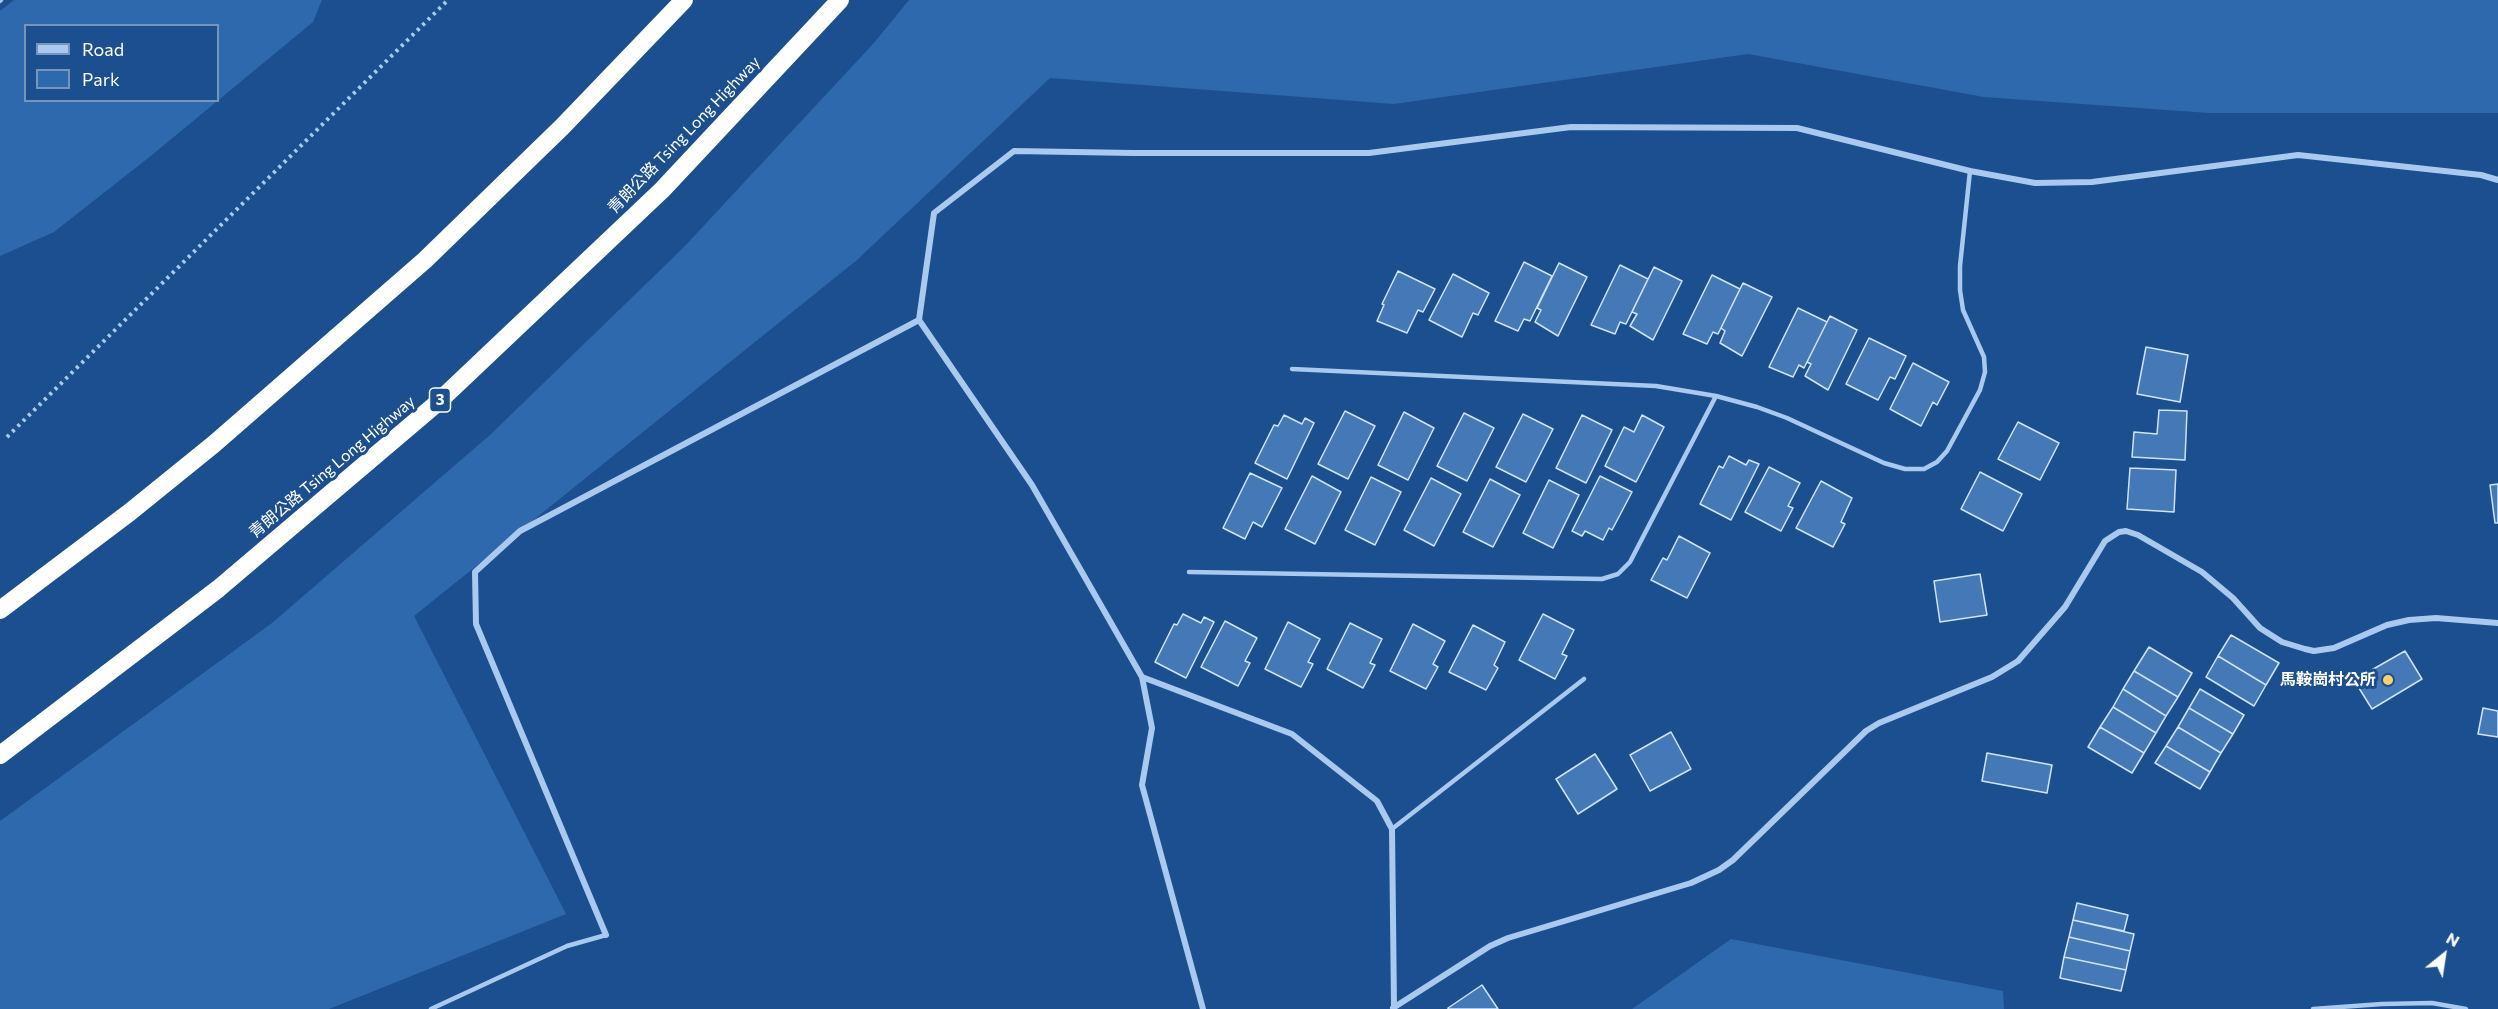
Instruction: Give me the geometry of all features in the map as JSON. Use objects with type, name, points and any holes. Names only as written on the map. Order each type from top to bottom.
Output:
[{"type":"highway","points":[[0,610],[130,512],[214,444],[425,260],[562,127],[684,0]]},
{"type":"highway","name":"青朗公路 Tsing Long Highway","points":[[0,754],[218,589],[436,404],[662,190],[840,0]]},
{"type":"street","points":[[1203,1009],[1142,785],[1152,728],[1142,677],[1032,485],[919,320],[934,213],[1014,151],[1369,153],[1571,128],[1797,128],[1970,171],[2035,183],[2092,182],[2298,155],[2481,175],[2498,180]]},
{"type":"street","points":[[606,935],[476,624],[475,572],[520,531],[919,320]]},
{"type":"street","points":[[1393,1008],[1490,946],[1508,938],[1691,883],[1719,870],[1733,860],[1866,731],[1879,723],[1992,677],[2018,661],[2065,607],[2105,541],[2119,532],[2126,531],[2138,535],[2202,572],[2233,598],[2260,628],[2282,642],[2305,649],[2314,651],[2334,648],[2377,629],[2409,620],[2436,618],[2498,623]]},
{"type":"street","points":[[1142,677],[1292,734],[1377,801],[1392,829],[1393,1008]]},
{"type":"lane","points":[[1292,369],[1656,386],[1716,396],[1787,418],[1884,463],[1905,469],[1924,469],[1938,462],[1947,451],[1980,390],[1985,372],[1984,357],[1963,310],[1960,290],[1960,266],[1970,171]]},
{"type":"lane","points":[[1189,572],[1602,579],[1618,574],[1630,562],[1716,396]]},
{"type":"lane","points":[[1392,829],[1584,679]]},
{"type":"lane","points":[[431,1009],[567,946],[606,935]]},
{"type":"lane","points":[[2313,1009],[2422,1003],[2466,1009]]},
{"type":"path","points":[[7,437],[448,0]]},
{"type":"green space","points":[[14,0],[322,0],[313,22],[219,100],[219,24],[24,24],[24,102],[216,102],[54,232],[0,256],[0,11]]},
{"type":"green space","points":[[909,0],[2498,0],[2498,113],[2209,113],[1984,97],[1748,54],[1394,104],[1050,78],[857,260],[414,616],[566,914],[329,1009],[0,1009],[0,821],[272,623],[491,434],[683,248],[873,44]]},
{"type":"green space","points":[[1731,939],[2003,991],[2004,1009],[1632,1009]]},
{"type":"building","points":[[1524,262],[1552,276],[1530,321],[1524,319],[1518,331],[1495,321]]},
{"type":"building","points":[[1559,263],[1587,277],[1558,336],[1535,322],[1541,310],[1537,308]]},
{"type":"building","points":[[1620,265],[1648,279],[1626,324],[1620,322],[1615,334],[1591,325]]},
{"type":"building","points":[[1654,267],[1682,281],[1653,340],[1630,326],[1637,314],[1632,312]]},
{"type":"building","points":[[1398,271],[1435,289],[1423,312],[1418,310],[1407,333],[1377,321],[1384,305],[1382,304]]},
{"type":"building","points":[[1453,274],[1489,293],[1478,315],[1473,313],[1462,337],[1429,320]]},
{"type":"building","points":[[1712,275],[1740,289],[1718,334],[1713,332],[1707,344],[1683,334]]},
{"type":"building","points":[[1743,283],[1772,297],[1742,356],[1720,343],[1725,331],[1721,328]]},
{"type":"building","points":[[1798,308],[1827,322],[1804,368],[1799,365],[1793,377],[1769,367]]},
{"type":"building","points":[[1830,316],[1857,330],[1828,390],[1805,376],[1811,364],[1807,362]]},
{"type":"building","points":[[1869,338],[1906,356],[1895,379],[1890,377],[1878,400],[1846,384]]},
{"type":"building","points":[[2146,347],[2188,355],[2180,402],[2137,394]]},
{"type":"building","points":[[1913,363],[1949,382],[1937,405],[1933,402],[1921,426],[1890,409]]},
{"type":"building","points":[[2159,410],[2187,411],[2185,460],[2132,457],[2134,432],[2157,434]]},
{"type":"building","points":[[1345,411],[1375,426],[1348,479],[1318,464]]},
{"type":"building","points":[[1404,412],[1434,428],[1408,480],[1378,465]]},
{"type":"building","points":[[1464,413],[1494,428],[1467,481],[1437,466]]},
{"type":"building","points":[[1523,414],[1553,429],[1526,482],[1496,467]]},
{"type":"building","points":[[1284,415],[1302,424],[1305,418],[1314,423],[1287,479],[1255,463],[1274,425],[1278,426]]},
{"type":"building","points":[[1582,415],[1612,430],[1586,483],[1556,468]]},
{"type":"building","points":[[1642,415],[1664,427],[1636,482],[1605,466],[1624,427],[1634,432]]},
{"type":"building","points":[[2018,422],[2059,443],[2040,480],[1998,459]]},
{"type":"building","points":[[1729,456],[1746,465],[1749,460],[1759,464],[1731,520],[1700,504],[1719,466],[1723,468]]},
{"type":"building","points":[[1769,467],[1800,483],[1788,506],[1793,508],[1781,531],[1745,512]]},
{"type":"building","points":[[2130,468],[2176,470],[2174,512],[2127,509]]},
{"type":"building","points":[[1980,472],[2022,494],[2003,531],[1961,509]]},
{"type":"building","points":[[1250,473],[1282,488],[1262,527],[1253,522],[1245,539],[1223,528]]},
{"type":"building","points":[[1312,476],[1341,492],[1315,544],[1285,529]]},
{"type":"building","points":[[1600,476],[1632,492],[1612,530],[1609,528],[1603,540],[1585,531],[1582,536],[1572,531]]},
{"type":"building","points":[[1371,477],[1401,492],[1375,545],[1345,530]]},
{"type":"building","points":[[1431,478],[1461,494],[1434,546],[1404,530]]},
{"type":"building","points":[[1490,479],[1520,495],[1493,547],[1463,532]]},
{"type":"building","points":[[1549,480],[1579,495],[1553,548],[1523,533]]},
{"type":"building","points":[[1821,481],[1852,498],[1841,522],[1845,524],[1833,547],[1796,528]]},
{"type":"building","points":[[2498,484],[2498,523],[2495,523],[2490,485]]},
{"type":"building","points":[[1679,536],[1710,553],[1687,598],[1651,580],[1663,558],[1667,560]]},
{"type":"building","points":[[1980,574],[1987,615],[1940,622],[1934,581]]},
{"type":"building","points":[[1183,614],[1201,623],[1204,617],[1214,622],[1186,678],[1155,662],[1174,624],[1177,625]]},
{"type":"building","points":[[1543,614],[1574,630],[1562,654],[1567,656],[1555,679],[1519,660]]},
{"type":"building","points":[[1225,621],[1257,638],[1245,661],[1250,663],[1238,686],[1201,667]]},
{"type":"building","points":[[1288,622],[1320,639],[1308,662],[1313,664],[1301,687],[1265,669]]},
{"type":"building","points":[[1350,623],[1382,639],[1370,663],[1375,665],[1363,688],[1327,669]]},
{"type":"building","points":[[1413,624],[1445,641],[1433,664],[1438,667],[1426,689],[1390,671]]},
{"type":"building","points":[[1473,625],[1505,642],[1494,665],[1498,668],[1486,690],[1449,672]]},
{"type":"building","points":[[2231,635],[2279,663],[2266,685],[2218,656]]},
{"type":"building","points":[[2149,647],[2192,673],[2178,697],[2134,671]]},
{"type":"building","name":"馬鞍崗村公所","points":[[2405,651],[2422,679],[2372,709],[2354,680]]},
{"type":"building","points":[[2218,656],[2266,685],[2254,706],[2206,677]]},
{"type":"building","points":[[2134,671],[2178,697],[2166,716],[2123,689]]},
{"type":"building","points":[[2123,689],[2166,716],[2156,733],[2113,707]]},
{"type":"building","points":[[2200,689],[2244,715],[2233,734],[2189,708]]},
{"type":"building","points":[[2113,707],[2156,733],[2144,753],[2100,727]]},
{"type":"building","points":[[2189,708],[2233,734],[2221,753],[2178,727]]},
{"type":"building","points":[[2483,708],[2498,711],[2498,737],[2478,734]]},
{"type":"building","points":[[2100,727],[2144,753],[2132,773],[2088,747]]},
{"type":"building","points":[[2178,727],[2221,753],[2210,772],[2166,746]]},
{"type":"building","points":[[1671,732],[1691,769],[1650,791],[1630,755]]},
{"type":"building","points":[[2166,746],[2210,772],[2200,789],[2155,763]]},
{"type":"building","points":[[1987,753],[2052,765],[2047,793],[1982,781]]},
{"type":"building","points":[[1595,754],[1617,789],[1578,814],[1556,779]]},
{"type":"building","points":[[2077,903],[2128,915],[2124,931],[2073,920]]},
{"type":"building","points":[[2073,920],[2134,934],[2130,951],[2069,937]]},
{"type":"building","points":[[2069,937],[2130,951],[2126,970],[2064,957]]},
{"type":"building","points":[[2064,957],[2126,970],[2121,991],[2060,978]]},
{"type":"building","points":[[1482,985],[1498,1009],[1448,1009],[1448,1008]]},
{"type":"place","name":"馬鞍崗村公所","points":[[2388,680]]}]
